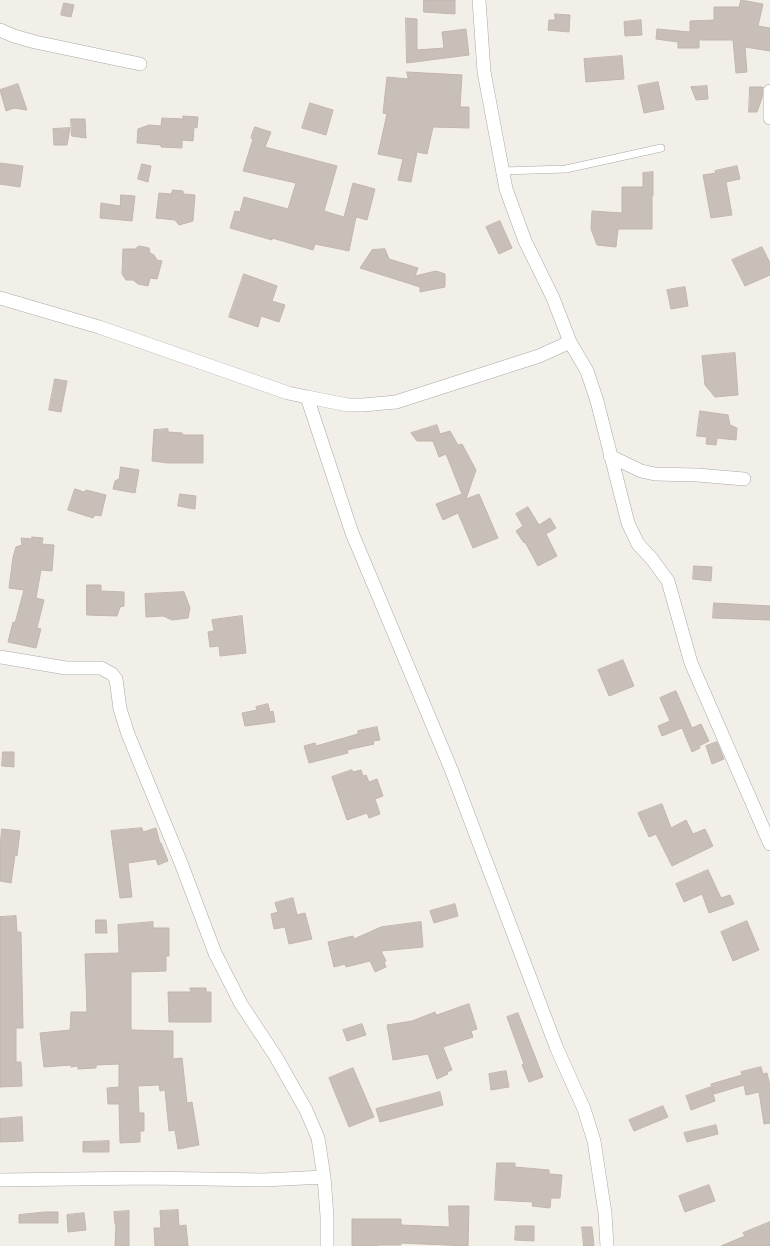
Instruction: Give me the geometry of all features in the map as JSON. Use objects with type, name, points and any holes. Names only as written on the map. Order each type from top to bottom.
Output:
[{"type":"street","points":[[479,0],[484,72],[506,189],[525,241],[553,298],[570,342],[587,371],[594,390],[628,523],[638,544],[668,581],[691,663],[770,844]]},
{"type":"street","points":[[0,30],[35,42],[140,64]]},
{"type":"street","points":[[770,91],[770,118]]},
{"type":"street","points":[[0,298],[99,326],[288,393],[348,405],[396,402],[539,356],[570,342]]},
{"type":"street","points":[[307,397],[352,533],[451,769],[557,1049],[584,1109],[594,1141],[604,1200],[607,1246]]},
{"type":"street","points":[[610,456],[641,471],[655,474],[744,479]]},
{"type":"street","points":[[0,657],[66,668],[101,668],[112,674],[116,679],[120,709],[128,734],[181,863],[214,953],[241,1004],[276,1057],[306,1110],[318,1138],[324,1177],[327,1216],[327,1246]]},
{"type":"street","points":[[0,1180],[148,1178],[264,1180],[324,1177]]},
{"type":"lane","points":[[502,171],[566,169],[661,148]]},
{"type":"building","points":[[424,0],[455,0],[455,14],[424,12]]},
{"type":"building","points":[[741,0],[763,4],[758,26],[770,28],[770,51],[745,47],[747,72],[736,73],[733,40],[699,40],[699,48],[678,48],[678,42],[656,39],[657,29],[690,32],[690,21],[714,20],[714,7],[739,7]]},
{"type":"building","points":[[64,3],[74,5],[71,17],[61,15]]},
{"type":"building","points":[[555,14],[570,15],[569,32],[548,30],[549,20],[555,20]]},
{"type":"building","points":[[406,18],[417,19],[417,50],[444,48],[442,32],[466,29],[469,55],[407,63]]},
{"type":"building","points":[[641,20],[642,35],[625,36],[624,22]]},
{"type":"building","points":[[622,56],[624,79],[586,82],[584,59]]},
{"type":"building","points":[[407,72],[462,75],[460,107],[469,107],[469,128],[433,127],[427,154],[417,152],[411,182],[398,180],[403,159],[378,154],[387,114],[383,113],[387,77],[408,79]]},
{"type":"building","points":[[658,82],[664,109],[644,113],[638,86]]},
{"type":"building","points":[[18,84],[27,110],[14,108],[6,111],[0,90]]},
{"type":"building","points":[[707,86],[708,99],[696,100],[691,87]]},
{"type":"building","points":[[750,87],[763,87],[762,98],[757,112],[749,112]]},
{"type":"building","points":[[310,103],[333,110],[326,135],[302,128]]},
{"type":"building","points":[[183,116],[198,117],[197,128],[194,127],[193,141],[182,140],[182,148],[161,147],[161,145],[137,143],[138,129],[149,125],[161,126],[162,118],[183,119]]},
{"type":"building","points":[[71,119],[85,119],[86,138],[72,136]]},
{"type":"building","points":[[255,127],[271,132],[265,147],[337,166],[324,211],[344,217],[353,183],[375,189],[367,220],[356,217],[349,251],[315,244],[313,250],[230,228],[235,211],[240,212],[244,197],[288,209],[296,183],[243,171],[253,139],[251,138]]},
{"type":"building","points":[[70,128],[67,145],[54,145],[53,129]]},
{"type":"building","points":[[0,163],[23,166],[20,187],[0,184]]},
{"type":"building","points":[[142,164],[151,166],[148,182],[138,179]]},
{"type":"building","points":[[737,166],[740,179],[726,182],[732,215],[711,218],[703,175],[716,173],[715,171]]},
{"type":"building","points":[[653,172],[652,229],[618,229],[616,247],[597,245],[591,229],[592,211],[622,213],[622,187],[643,187],[643,173]]},
{"type":"building","points":[[173,190],[183,191],[183,194],[195,195],[193,221],[179,225],[175,220],[156,218],[159,193],[171,194]]},
{"type":"building","points":[[121,195],[135,196],[132,221],[100,218],[101,203],[120,206]]},
{"type":"building","points":[[500,221],[512,248],[499,254],[486,227]]},
{"type":"building","points":[[139,246],[149,248],[150,253],[154,255],[157,260],[162,261],[157,279],[150,278],[148,286],[138,284],[133,280],[126,280],[122,274],[123,249],[135,249]]},
{"type":"building","points":[[762,247],[770,263],[770,275],[745,286],[732,260]]},
{"type":"building","points":[[385,249],[389,259],[418,268],[415,276],[436,271],[445,274],[445,287],[420,292],[420,287],[360,268],[372,250]]},
{"type":"building","points":[[244,274],[277,286],[272,301],[285,305],[279,322],[261,316],[258,327],[229,317]]},
{"type":"building","points":[[685,287],[688,306],[671,309],[667,290]]},
{"type":"building","points":[[735,353],[738,395],[715,397],[705,385],[702,356]]},
{"type":"building","points":[[55,379],[67,381],[61,412],[49,410]]},
{"type":"building","points":[[700,411],[728,415],[730,425],[737,428],[736,440],[717,438],[716,445],[706,444],[707,437],[697,436]]},
{"type":"building","points":[[437,425],[440,434],[450,431],[458,445],[462,444],[476,470],[466,499],[479,494],[498,538],[473,548],[458,513],[443,520],[436,504],[462,494],[446,454],[439,457],[433,441],[417,441],[411,433]]},
{"type":"building","points":[[168,429],[168,432],[182,433],[183,435],[203,435],[203,463],[168,463],[152,461],[154,430]]},
{"type":"building","points":[[121,467],[139,470],[135,493],[113,489],[115,481],[119,479]]},
{"type":"building","points":[[75,489],[84,492],[86,490],[106,495],[101,516],[95,515],[93,518],[68,510]]},
{"type":"building","points":[[180,494],[196,496],[195,509],[178,506]]},
{"type":"building","points":[[528,507],[539,525],[550,518],[556,528],[546,534],[557,556],[538,566],[525,542],[524,543],[516,531],[523,526],[516,514]]},
{"type":"building","points":[[32,537],[43,538],[42,544],[54,545],[52,571],[41,570],[36,598],[44,600],[37,628],[41,629],[36,648],[8,642],[24,590],[9,588],[13,557],[16,547],[22,545],[21,538],[32,539]]},
{"type":"building","points":[[694,566],[712,567],[711,581],[693,579]]},
{"type":"building","points":[[87,585],[101,585],[101,591],[124,592],[124,606],[120,607],[117,616],[87,615]]},
{"type":"building","points":[[184,592],[190,608],[188,618],[172,620],[163,616],[146,617],[145,594]]},
{"type":"building","points":[[714,603],[770,606],[770,620],[713,618]]},
{"type":"building","points":[[242,616],[246,653],[220,656],[219,646],[210,647],[208,632],[214,631],[212,620]]},
{"type":"building","points":[[623,660],[634,686],[609,696],[598,670]]},
{"type":"building","points":[[676,691],[692,728],[701,724],[709,741],[699,746],[700,748],[692,752],[682,728],[662,736],[658,726],[670,721],[660,698]]},
{"type":"building","points":[[268,704],[270,712],[273,711],[275,722],[245,726],[242,713],[257,710],[256,707]]},
{"type":"building","points":[[377,727],[380,740],[373,741],[374,744],[347,750],[348,753],[309,763],[304,746],[315,743],[316,746],[358,734],[358,731]]},
{"type":"building","points":[[717,742],[724,759],[712,764],[706,746]]},
{"type":"building","points":[[3,752],[14,752],[14,767],[2,766]]},
{"type":"building","points":[[352,770],[353,772],[361,770],[363,776],[366,775],[369,782],[377,779],[383,796],[375,799],[380,814],[369,818],[367,813],[347,820],[332,777]]},
{"type":"building","points":[[662,804],[671,828],[686,820],[693,834],[705,829],[713,846],[672,866],[656,834],[649,837],[638,813]]},
{"type":"building","points":[[142,828],[143,832],[156,828],[160,843],[168,861],[158,865],[156,859],[128,863],[132,897],[120,898],[111,831]]},
{"type":"building","points":[[2,829],[20,831],[17,856],[15,855],[11,883],[0,881],[0,849]]},
{"type":"building","points":[[708,870],[721,898],[730,895],[734,904],[709,913],[702,894],[684,902],[676,884]]},
{"type":"building","points":[[293,898],[297,915],[305,913],[312,939],[289,944],[285,927],[274,929],[271,914],[278,912],[275,903]]},
{"type":"building","points":[[455,904],[458,916],[434,923],[430,911]]},
{"type":"building","points":[[16,916],[17,932],[21,932],[23,1028],[16,1028],[16,1062],[21,1062],[22,1086],[0,1087],[0,917]]},
{"type":"building","points":[[96,920],[106,920],[107,933],[96,933]]},
{"type":"building","points":[[747,921],[759,950],[733,961],[721,932]]},
{"type":"building","points":[[153,922],[153,928],[169,928],[169,956],[166,956],[166,971],[131,972],[131,1030],[173,1031],[173,1059],[182,1058],[187,1103],[192,1102],[199,1145],[178,1149],[175,1130],[169,1131],[165,1090],[160,1091],[159,1085],[138,1086],[139,1113],[144,1113],[144,1131],[140,1131],[140,1142],[120,1143],[119,1104],[108,1104],[107,1088],[119,1087],[119,1064],[96,1065],[96,1068],[78,1069],[78,1066],[71,1067],[71,1065],[44,1067],[40,1033],[70,1030],[71,1012],[87,1012],[85,954],[119,953],[118,925]]},
{"type":"building","points":[[421,922],[423,947],[381,951],[386,961],[384,962],[386,967],[375,972],[370,961],[346,967],[345,964],[334,967],[328,942],[353,936],[354,939],[381,927]]},
{"type":"building","points":[[190,988],[206,988],[206,992],[211,992],[211,1022],[169,1022],[168,992],[191,992]]},
{"type":"building","points":[[469,1004],[477,1029],[471,1031],[473,1037],[443,1047],[452,1070],[447,1072],[448,1074],[437,1079],[428,1054],[393,1060],[387,1025],[412,1021],[435,1012],[436,1015]]},
{"type":"building","points":[[518,1013],[543,1077],[529,1082],[507,1017]]},
{"type":"building","points":[[362,1024],[366,1035],[347,1041],[343,1030]]},
{"type":"building","points":[[761,1067],[763,1074],[767,1073],[770,1086],[770,1123],[764,1124],[759,1092],[746,1095],[744,1085],[714,1094],[711,1084],[742,1075],[741,1072]]},
{"type":"building","points":[[353,1068],[374,1117],[349,1127],[329,1078]]},
{"type":"building","points":[[506,1071],[509,1087],[491,1090],[489,1074]]},
{"type":"building","points":[[711,1087],[715,1101],[691,1110],[686,1096]]},
{"type":"building","points":[[440,1092],[443,1105],[380,1122],[376,1109]]},
{"type":"building","points":[[663,1106],[668,1117],[634,1131],[629,1120]]},
{"type":"building","points":[[22,1117],[23,1141],[0,1142],[0,1119]]},
{"type":"building","points":[[716,1125],[718,1134],[687,1142],[684,1133]]},
{"type":"building","points":[[109,1141],[109,1152],[83,1152],[83,1142]]},
{"type":"building","points":[[497,1163],[515,1163],[515,1167],[549,1170],[549,1174],[562,1175],[560,1198],[551,1198],[550,1208],[532,1206],[533,1202],[495,1200]]},
{"type":"building","points":[[709,1185],[715,1201],[685,1212],[679,1196]]},
{"type":"building","points":[[449,1206],[469,1206],[468,1246],[401,1243],[401,1245],[352,1246],[352,1219],[401,1219],[401,1225],[449,1227]]},
{"type":"building","points":[[178,1210],[179,1226],[186,1225],[188,1246],[155,1246],[154,1228],[161,1228],[160,1211]]},
{"type":"building","points":[[129,1211],[129,1246],[115,1246],[116,1224],[114,1212]]},
{"type":"building","points":[[58,1212],[58,1223],[19,1223],[19,1215]]},
{"type":"building","points":[[84,1213],[86,1230],[68,1232],[67,1215]]},
{"type":"building","points":[[770,1222],[770,1246],[721,1246],[745,1236],[743,1233]]},
{"type":"building","points":[[516,1226],[534,1226],[534,1241],[515,1240]]},
{"type":"building","points":[[582,1227],[592,1227],[594,1246],[584,1246]]}]
